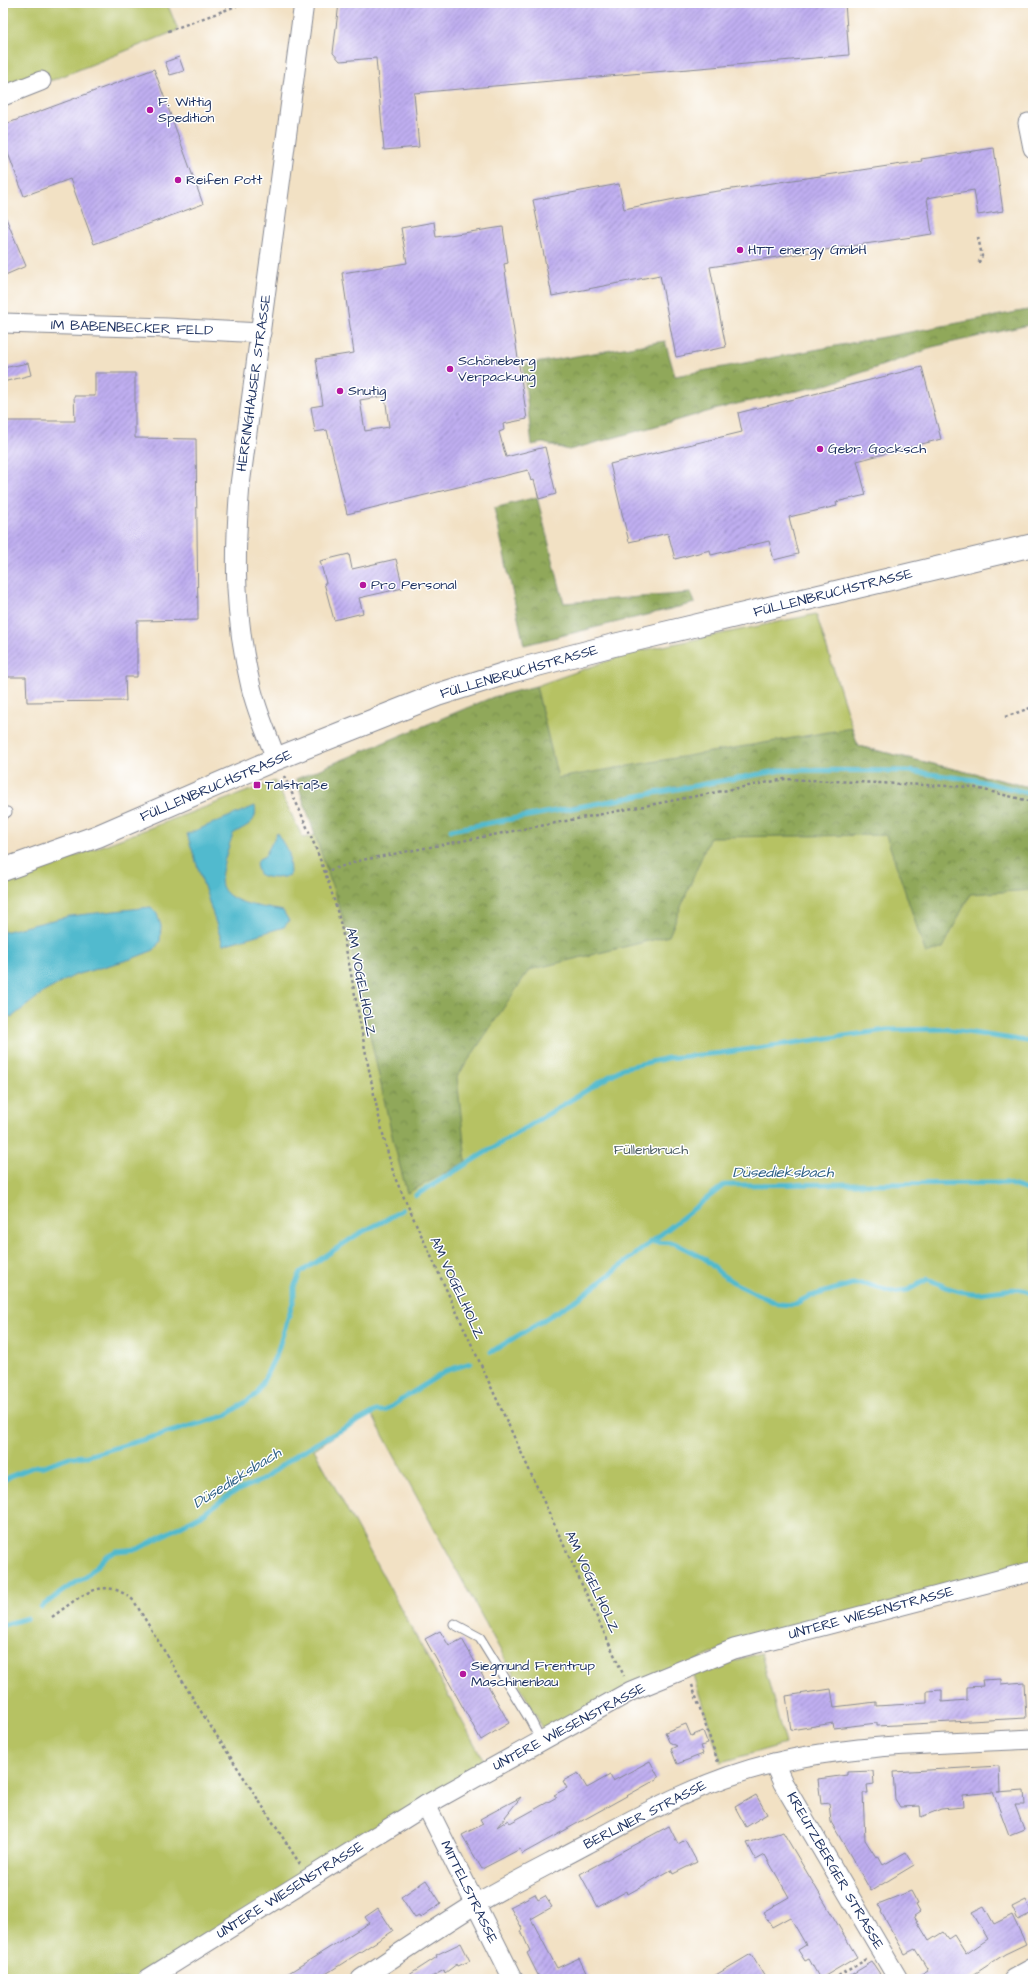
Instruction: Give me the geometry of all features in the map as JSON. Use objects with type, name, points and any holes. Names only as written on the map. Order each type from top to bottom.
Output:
[{"type":"street","name":"HERRINGHAUSER STRASSE","points":[[276,759],[252,689],[239,618],[236,576],[236,539],[240,485],[304,3]]},
{"type":"street","points":[[3,96],[41,81]]},
{"type":"street","points":[[1028,123],[1033,148]]},
{"type":"street","name":"IM BABENBECKER FELD","points":[[3,323],[167,328],[261,333]]},
{"type":"street","name":"FÜLLENBRUCHSTRASSE","points":[[3,870],[98,836],[276,759],[437,695],[510,672],[1033,545]]},
{"type":"street","name":"UNTERE WIESENSTRASSE","points":[[148,1979],[426,1805],[631,1691],[734,1649],[1033,1571]]},
{"type":"street","name":"BERLINER STRASSE","points":[[361,1979],[475,1905],[656,1806],[689,1790],[724,1777],[774,1763],[816,1755],[870,1749],[1033,1739]]},
{"type":"street","name":"KREUTZBERGER STRASSE","points":[[774,1763],[783,1783],[898,1979]]},
{"type":"street","name":"MITTELSTRASSE","points":[[426,1805],[513,1979]]},
{"type":"street","points":[[1013,1979],[1033,1968]]},
{"type":"lane","points":[[454,1624],[480,1638],[531,1721],[541,1741]]},
{"type":"path","points":[[168,31],[245,3]]},
{"type":"path","points":[[978,237],[982,256],[978,264]]},
{"type":"path","points":[[1005,717],[1033,707]]},
{"type":"path","name":"AM VOGELHOLZ","points":[[276,759],[305,821],[324,872],[341,925],[362,1043],[381,1130],[396,1178],[631,1691]]},
{"type":"path","points":[[324,872],[362,860],[785,779],[972,787],[1033,802]]},
{"type":"path","points":[[52,1617],[87,1594],[104,1588],[120,1590],[134,1601],[200,1710],[309,1878]]},
{"type":"path","points":[[686,1668],[724,1777]]},
{"type":"path","points":[[833,1979],[881,1950]]},
{"type":"green space","points":[[3,3],[167,3],[178,30],[53,80],[27,82],[3,90]]},
{"type":"green space","points":[[1033,309],[1033,324],[932,347],[829,384],[732,405],[569,450],[543,443],[532,445],[523,365],[665,341],[675,376]]},
{"type":"green space","points":[[537,497],[564,603],[691,593],[695,603],[524,645],[494,508]]},
{"type":"green space","name":"Füllenbruch","points":[[816,614],[858,746],[1033,788],[1033,1567],[731,1644],[546,1734],[371,1413],[314,1449],[486,1765],[144,1979],[3,1979],[3,883],[275,781],[303,838],[557,778],[536,686],[630,653]]},
{"type":"green space","points":[[536,686],[558,778],[852,728],[858,746],[1033,788],[1033,827],[1028,826],[1033,865],[1033,890],[970,894],[943,948],[926,954],[886,835],[710,837],[669,936],[529,970],[457,1077],[466,1162],[407,1193],[393,1140],[347,930],[296,779],[493,697]]},
{"type":"green space","points":[[761,1653],[785,1744],[721,1762],[692,1672]]},
{"type":"water","points":[[255,806],[255,817],[253,820],[233,834],[221,875],[222,886],[232,897],[240,901],[283,911],[289,921],[284,927],[223,945],[187,834]]},
{"type":"water","points":[[277,833],[289,853],[290,875],[270,878],[259,874],[256,865],[259,859],[265,856]]},
{"type":"water","points":[[151,907],[157,914],[161,926],[160,941],[154,950],[131,959],[75,975],[44,992],[12,1017],[3,1014],[3,932],[70,916]]},
{"type":"building","points":[[339,3],[845,3],[849,55],[414,93],[419,147],[384,150],[376,58],[340,61],[333,53]]},
{"type":"building","points":[[179,57],[184,71],[170,75],[165,62]]},
{"type":"building","points":[[154,69],[203,204],[94,244],[70,179],[24,196],[3,140],[3,125]]},
{"type":"building","name":"HTT energy GmbH","points":[[994,148],[1003,211],[978,215],[974,190],[927,198],[932,234],[710,267],[726,347],[676,357],[660,275],[552,296],[533,200],[619,184],[624,209],[705,193],[922,161],[921,159]]},
{"type":"building","points":[[3,211],[26,266],[3,276]]},
{"type":"building","name":"Schöneberg Verpackung","points":[[434,222],[436,237],[503,227],[508,263],[504,264],[527,419],[503,424],[504,430],[499,432],[506,457],[545,447],[556,494],[539,499],[534,480],[531,481],[528,470],[347,514],[327,430],[315,432],[311,407],[323,405],[316,359],[354,353],[342,273],[407,263],[401,228]],"holes":[[[385,396],[389,427],[365,431],[360,400]]]},
{"type":"building","points":[[28,363],[31,375],[3,382],[3,368]]},
{"type":"building","points":[[922,367],[941,439],[857,461],[866,495],[836,502],[837,506],[789,517],[798,554],[774,560],[769,541],[711,555],[710,550],[675,559],[668,533],[629,542],[610,464],[742,432],[738,413]]},
{"type":"building","points":[[95,373],[135,373],[135,438],[196,439],[198,620],[137,621],[137,677],[125,677],[126,701],[27,702],[26,677],[3,677],[3,421],[75,421],[74,396],[95,396]]},
{"type":"building","name":"Pro Personal","points":[[349,554],[352,569],[396,559],[403,588],[359,598],[363,613],[334,620],[320,561]]},
{"type":"building","name":"Siegmund Frentrup Maschinenbau","points":[[440,1631],[449,1646],[462,1639],[509,1723],[481,1740],[425,1639]]},
{"type":"building","points":[[1001,1679],[1001,1684],[1024,1682],[1026,1718],[877,1726],[877,1723],[834,1728],[833,1723],[791,1730],[786,1696],[831,1689],[834,1707],[876,1702],[876,1706],[927,1703],[927,1691],[942,1690],[942,1702],[967,1700],[967,1687],[983,1686],[982,1680]]},
{"type":"building","points":[[686,1724],[691,1736],[703,1731],[708,1744],[700,1746],[703,1754],[677,1764],[671,1749],[677,1746],[669,1742],[665,1732]]},
{"type":"building","points":[[650,1761],[659,1778],[522,1854],[520,1849],[482,1869],[462,1835],[483,1824],[480,1819],[521,1797],[497,1827],[508,1820],[510,1823],[557,1797],[554,1795],[567,1788],[563,1781],[578,1773],[587,1788],[610,1775],[613,1781]]},
{"type":"building","points":[[999,1766],[1000,1792],[1024,1790],[1025,1805],[1015,1805],[1024,1829],[1009,1835],[993,1792],[963,1795],[964,1807],[941,1809],[921,1817],[920,1806],[900,1807],[895,1799],[893,1772]]},
{"type":"building","points":[[873,1771],[874,1784],[867,1785],[868,1793],[863,1793],[865,1840],[876,1857],[878,1856],[883,1865],[906,1852],[914,1865],[871,1891],[831,1822],[829,1803],[821,1804],[818,1779],[847,1775],[847,1772]]},
{"type":"building","points":[[756,1795],[767,1814],[746,1827],[735,1807]]},
{"type":"building","points":[[669,1826],[678,1844],[685,1840],[697,1862],[673,1874],[671,1870],[628,1894],[627,1891],[598,1907],[580,1874]]},
{"type":"building","points":[[783,1832],[857,1957],[820,1979],[809,1959],[805,1961],[798,1950],[806,1945],[790,1917],[772,1927],[763,1912],[789,1897],[765,1855],[756,1860],[747,1843]]},
{"type":"building","points":[[426,1880],[441,1903],[420,1918],[419,1916],[415,1918],[401,1897]]},
{"type":"building","points":[[911,1891],[918,1904],[916,1905],[920,1912],[914,1916],[929,1941],[943,1932],[948,1939],[954,1935],[966,1954],[988,1939],[972,1912],[984,1906],[994,1924],[1012,1915],[1026,1944],[1005,1954],[967,1979],[913,1979],[928,1970],[915,1949],[905,1954],[878,1904]]},
{"type":"building","points":[[535,1894],[538,1900],[545,1896],[552,1907],[531,1919],[557,1968],[579,1958],[589,1979],[536,1979],[539,1977],[527,1953],[530,1951],[521,1931],[523,1930],[510,1907]]},
{"type":"building","points":[[1026,1900],[1032,1913],[1018,1920],[1012,1907]]},
{"type":"building","points":[[378,1908],[393,1931],[318,1979],[279,1979],[369,1923],[365,1917]]},
{"type":"building","points":[[461,1943],[470,1961],[458,1966],[457,1964],[445,1973],[444,1970],[428,1979],[403,1979],[437,1957],[436,1955]]},
{"type":"building","points":[[751,1954],[766,1979],[709,1979]]},
{"type":"building","points":[[872,1962],[880,1974],[871,1979],[844,1979]]},
{"type":"waterway","points":[[451,830],[782,770],[908,771],[975,780],[1033,794]]},
{"type":"waterway","points":[[416,1195],[623,1068],[668,1058],[721,1053],[887,1030],[946,1029],[1033,1042]]},
{"type":"waterway","name":"Düsedieksbach","points":[[491,1352],[581,1297],[724,1185],[1006,1183],[1033,1192]]},
{"type":"waterway","points":[[3,1481],[11,1476],[36,1466],[41,1467],[69,1457],[87,1456],[225,1416],[257,1394],[277,1353],[294,1299],[294,1287],[301,1272],[360,1233],[402,1210]]},
{"type":"waterway","points":[[650,1242],[674,1243],[704,1258],[721,1274],[736,1284],[778,1304],[793,1305],[808,1297],[852,1284],[865,1284],[892,1292],[908,1290],[928,1279],[949,1288],[966,1292],[979,1293],[1019,1289],[1033,1294]]},
{"type":"waterway","name":"Düsedieksbach","points":[[41,1607],[70,1586],[86,1577],[105,1557],[116,1551],[138,1549],[203,1514],[232,1493],[262,1480],[299,1453],[376,1411],[385,1411],[448,1370],[471,1363]]},
{"type":"waterway","name":"Düsedieksbach","points":[[3,1625],[27,1618]]},
{"type":"place","name":"F. Wittig Spedition","points":[[150,110]]},
{"type":"place","name":"Reifen Pott","points":[[178,180]]},
{"type":"place","name":"HTT energy GmbH","points":[[740,250]]},
{"type":"place","name":"Schöneberg Verpackung","points":[[450,369]]},
{"type":"place","name":"Snutig","points":[[340,391]]},
{"type":"place","name":"Gebr. Gocksch","points":[[820,449]]},
{"type":"place","name":"Pro Personal","points":[[363,585]]},
{"type":"place","name":"Talstraße","points":[[257,785]]},
{"type":"place","name":"Siegmund Frentrup Maschinenbau","points":[[463,1674]]}]
